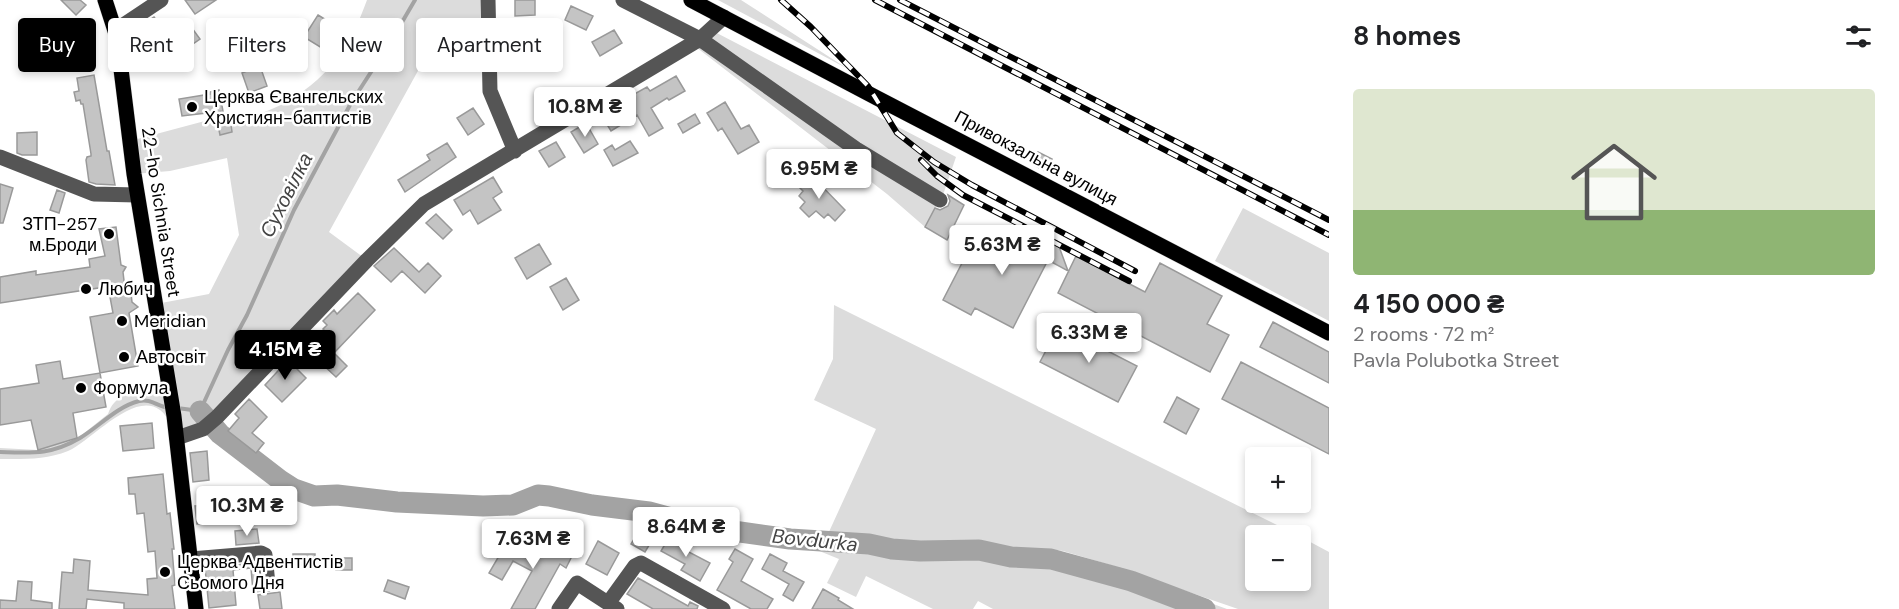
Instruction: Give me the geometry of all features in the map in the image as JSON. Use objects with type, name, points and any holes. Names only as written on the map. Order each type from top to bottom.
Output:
[{"type":"main road","name":"22-ho Sichnia Street","points":[[105,0],[112,18]]},
{"type":"main road","name":"Привокзальна вулиця","points":[[691,0],[1329,333]]},
{"type":"main road","name":"22-ho Sichnia Street","points":[[121,72],[137,195],[173,408],[196,609]]},
{"type":"street","points":[[134,18],[161,0]]},
{"type":"street","points":[[488,0],[490,91],[515,151]]},
{"type":"street","points":[[623,0],[700,39],[856,149],[940,200]]},
{"type":"street","points":[[177,438],[208,425],[424,204],[700,39],[724,17]]},
{"type":"street","points":[[0,157],[94,194],[137,195]]},
{"type":"street","points":[[191,559],[261,553],[265,555],[268,584]]},
{"type":"street","points":[[559,609],[577,583],[613,606],[635,566],[641,563],[723,609]]},
{"type":"shaded area","points":[[367,0],[480,0],[480,18],[416,18],[417,72],[329,232],[367,260],[217,417],[177,438],[168,419],[160,410],[150,406],[138,407],[113,419],[68,451],[26,459],[0,459],[0,448],[38,450],[78,438],[108,414],[114,403],[125,395],[169,387],[156,304],[209,294],[239,235],[227,158],[170,171],[134,174],[130,141],[231,114],[235,124],[290,100],[325,72],[404,72],[404,18],[360,18]]},
{"type":"shaded area","points":[[718,0],[741,0],[848,69]]},
{"type":"shaded area","points":[[711,30],[956,157],[944,192],[925,227],[887,194],[692,44]]},
{"type":"shaded area","points":[[1243,208],[1329,253],[1329,321],[1215,261]]},
{"type":"shaded area","points":[[834,305],[1245,509],[1245,513],[1253,513],[1277,525],[1245,525],[1245,591],[1311,591],[1311,542],[1329,552],[1329,609],[1238,609],[1114,566],[1050,549],[1011,548],[966,542],[904,544],[828,534],[876,429],[814,400],[833,359]]},
{"type":"shaded area","points":[[214,423],[282,477],[296,486],[315,493],[349,493],[483,503],[511,502],[538,491],[606,504],[650,508],[733,528],[903,545],[966,544],[998,549],[1050,552],[1113,568],[1227,609],[993,609],[978,601],[973,609],[933,609],[866,576],[856,597],[827,583],[839,559],[807,546],[730,537],[649,516],[593,510],[540,499],[514,509],[471,510],[347,499],[316,501],[292,492],[217,437],[208,429]]},
{"type":"building","points":[[61,0],[80,0],[86,5],[76,15]]},
{"type":"building","points":[[185,0],[216,0],[195,14]]},
{"type":"building","points":[[515,0],[535,0],[535,15],[515,16]]},
{"type":"building","points":[[571,6],[593,16],[586,30],[565,20]]},
{"type":"building","points":[[318,15],[323,18],[320,18],[320,47],[308,39],[308,31]]},
{"type":"building","points":[[614,30],[622,43],[600,56],[592,42]]},
{"type":"building","points":[[194,31],[200,39],[194,43]]},
{"type":"building","points":[[262,72],[267,86],[249,93],[242,73]]},
{"type":"building","points":[[94,75],[115,185],[89,182],[86,160],[91,154],[83,104],[80,100],[76,101],[74,92],[79,91],[77,78]]},
{"type":"building","points":[[676,76],[685,91],[651,108],[663,128],[649,136],[637,115],[611,131],[600,113],[647,87],[650,91]]},
{"type":"building","points":[[219,90],[223,111],[182,116],[179,99],[210,94],[210,92]]},
{"type":"building","points":[[725,102],[741,129],[749,125],[759,142],[738,154],[722,128],[718,131],[707,113]]},
{"type":"building","points":[[473,108],[484,124],[468,135],[457,118]]},
{"type":"building","points":[[695,114],[700,123],[683,133],[678,124]]},
{"type":"building","points":[[230,118],[232,132],[220,135],[217,120]]},
{"type":"building","points":[[586,123],[598,144],[584,153],[571,132]]},
{"type":"building","points":[[37,132],[37,155],[17,153],[17,133]]},
{"type":"building","points":[[630,141],[638,153],[613,166],[604,150],[612,145],[615,150]]},
{"type":"building","points":[[556,142],[565,157],[549,167],[539,151]]},
{"type":"building","points":[[447,143],[456,157],[405,192],[398,180],[430,160],[427,155]]},
{"type":"building","points":[[1038,152],[1052,159],[1045,171],[1032,164]]},
{"type":"building","points":[[810,174],[845,210],[835,221],[828,214],[824,218],[816,211],[809,217],[800,208],[805,202],[799,196],[803,191],[798,186]]},
{"type":"building","points":[[493,177],[502,192],[493,198],[501,210],[478,224],[470,210],[463,215],[454,200]]},
{"type":"building","points":[[0,184],[13,188],[3,223],[0,223]]},
{"type":"building","points":[[57,190],[65,193],[59,213],[50,210]]},
{"type":"building","points":[[948,195],[964,205],[947,240],[925,227],[935,208],[940,210],[948,206],[950,201]]},
{"type":"building","points":[[436,214],[452,230],[443,239],[426,223]]},
{"type":"building","points":[[116,227],[121,265],[126,267],[123,272],[125,289],[131,293],[132,302],[138,307],[129,313],[138,366],[100,373],[90,317],[113,313],[110,297],[112,286],[0,303],[0,277],[36,271],[36,275],[90,267],[89,259],[105,256],[99,229]]},
{"type":"building","points":[[1021,232],[1037,240],[1041,233],[1057,241],[1068,271],[1048,260],[1013,328],[975,308],[971,315],[943,300],[977,234],[1011,252]]},
{"type":"building","points":[[539,244],[551,264],[527,279],[515,258]]},
{"type":"building","points":[[394,248],[419,272],[428,263],[441,276],[425,293],[402,271],[391,282],[374,266]]},
{"type":"building","points":[[1076,256],[1145,292],[1160,263],[1222,296],[1207,324],[1229,335],[1210,372],[1058,293]]},
{"type":"building","points":[[566,278],[579,300],[563,310],[550,287]]},
{"type":"building","points":[[358,293],[375,310],[334,353],[347,366],[336,377],[308,354],[328,334],[323,329],[327,325],[323,321],[334,310],[337,314]]},
{"type":"building","points":[[1273,322],[1329,352],[1329,383],[1260,347]]},
{"type":"building","points":[[1059,326],[1137,366],[1118,402],[1040,362]]},
{"type":"building","points":[[288,360],[306,378],[282,402],[265,385]]},
{"type":"building","points":[[60,361],[63,379],[100,373],[106,407],[73,413],[77,438],[38,450],[31,420],[0,425],[0,389],[39,383],[36,365]]},
{"type":"building","points":[[1241,362],[1329,408],[1329,454],[1222,399]]},
{"type":"building","points":[[1177,397],[1199,409],[1186,434],[1164,422]]},
{"type":"building","points":[[249,399],[267,417],[252,433],[264,443],[256,453],[228,431],[239,418],[235,414]]},
{"type":"building","points":[[152,423],[154,448],[123,451],[120,426]]},
{"type":"building","points":[[207,451],[209,480],[193,482],[190,453]]},
{"type":"building","points":[[163,474],[167,514],[170,513],[174,549],[172,549],[175,585],[172,586],[175,609],[124,609],[124,603],[87,599],[86,609],[59,609],[62,572],[73,573],[74,559],[90,561],[88,590],[148,595],[147,579],[157,578],[155,551],[148,552],[144,513],[137,514],[135,494],[129,494],[128,478]]},
{"type":"building","points":[[215,496],[215,500],[221,499],[222,496],[244,500],[241,511],[216,506],[218,522],[197,524],[195,506],[210,505],[201,503],[201,501],[214,500]]},
{"type":"building","points":[[257,529],[259,543],[236,545],[235,531]]},
{"type":"building","points":[[637,534],[651,542],[645,552],[631,544]]},
{"type":"building","points":[[670,536],[686,544],[683,549],[710,563],[700,581],[681,570],[685,564],[661,551]]},
{"type":"building","points":[[555,540],[575,550],[566,568],[560,564],[535,609],[511,609],[532,571],[513,561],[502,580],[489,573],[506,544],[522,552],[527,542],[548,553]]},
{"type":"building","points":[[598,541],[619,553],[607,575],[586,564]]},
{"type":"building","points":[[735,549],[753,559],[741,581],[773,599],[767,609],[751,609],[717,590],[733,562],[729,559]]},
{"type":"building","points":[[293,554],[315,554],[315,565],[293,565]]},
{"type":"building","points":[[770,554],[787,563],[783,571],[804,582],[793,601],[783,595],[789,584],[762,569]]},
{"type":"building","points":[[336,558],[352,558],[352,570],[336,570]]},
{"type":"building","points":[[256,563],[258,585],[262,591],[253,592],[251,568],[233,570],[236,605],[209,608],[205,568]]},
{"type":"building","points":[[638,578],[688,606],[690,602],[698,606],[697,609],[653,609],[627,594]]},
{"type":"building","points":[[388,580],[409,587],[405,599],[384,591]]},
{"type":"building","points":[[18,581],[32,582],[31,600],[52,603],[52,609],[0,609],[0,600],[16,601]]},
{"type":"building","points":[[823,589],[839,598],[838,600],[853,609],[812,609]]},
{"type":"building","points":[[280,592],[282,609],[260,609],[258,595]]},
{"type":"waterway","name":"Суховілка","points":[[177,408],[200,411],[247,315],[294,210],[351,103],[415,0]]},
{"type":"waterway","points":[[0,452],[32,452],[60,448],[80,438],[115,412],[139,401],[147,401],[169,408]]},
{"type":"waterway","name":"Bovdurka","points":[[200,411],[220,434],[280,480],[294,489],[314,496],[337,495],[397,502],[483,506],[513,505],[538,495],[649,512],[690,523],[790,539],[869,544],[892,549],[920,551],[979,550],[1011,557],[1051,559],[1131,581],[1205,609]]},
{"type":"railway","points":[[781,0],[811,27],[868,86],[897,133],[934,162],[972,185],[1135,271]]},
{"type":"railway","points":[[875,0],[1329,235]]},
{"type":"railway","points":[[900,0],[1329,220]]},
{"type":"railway","points":[[921,160],[937,176],[963,195],[1129,281]]},
{"type":"place","name":"Церква Євангельских Християн-баптистів","points":[[192,107]]},
{"type":"place","name":"ЗТП-257 м.Броди","points":[[109,234]]},
{"type":"place","name":"Любич","points":[[86,289]]},
{"type":"place","name":"Meridian","points":[[122,321]]},
{"type":"place","name":"Автосвіт","points":[[124,357]]},
{"type":"place","name":"Формула","points":[[81,388]]},
{"type":"place","name":"Церква Адвентистів Сьомого Дня","points":[[165,572]]}]
